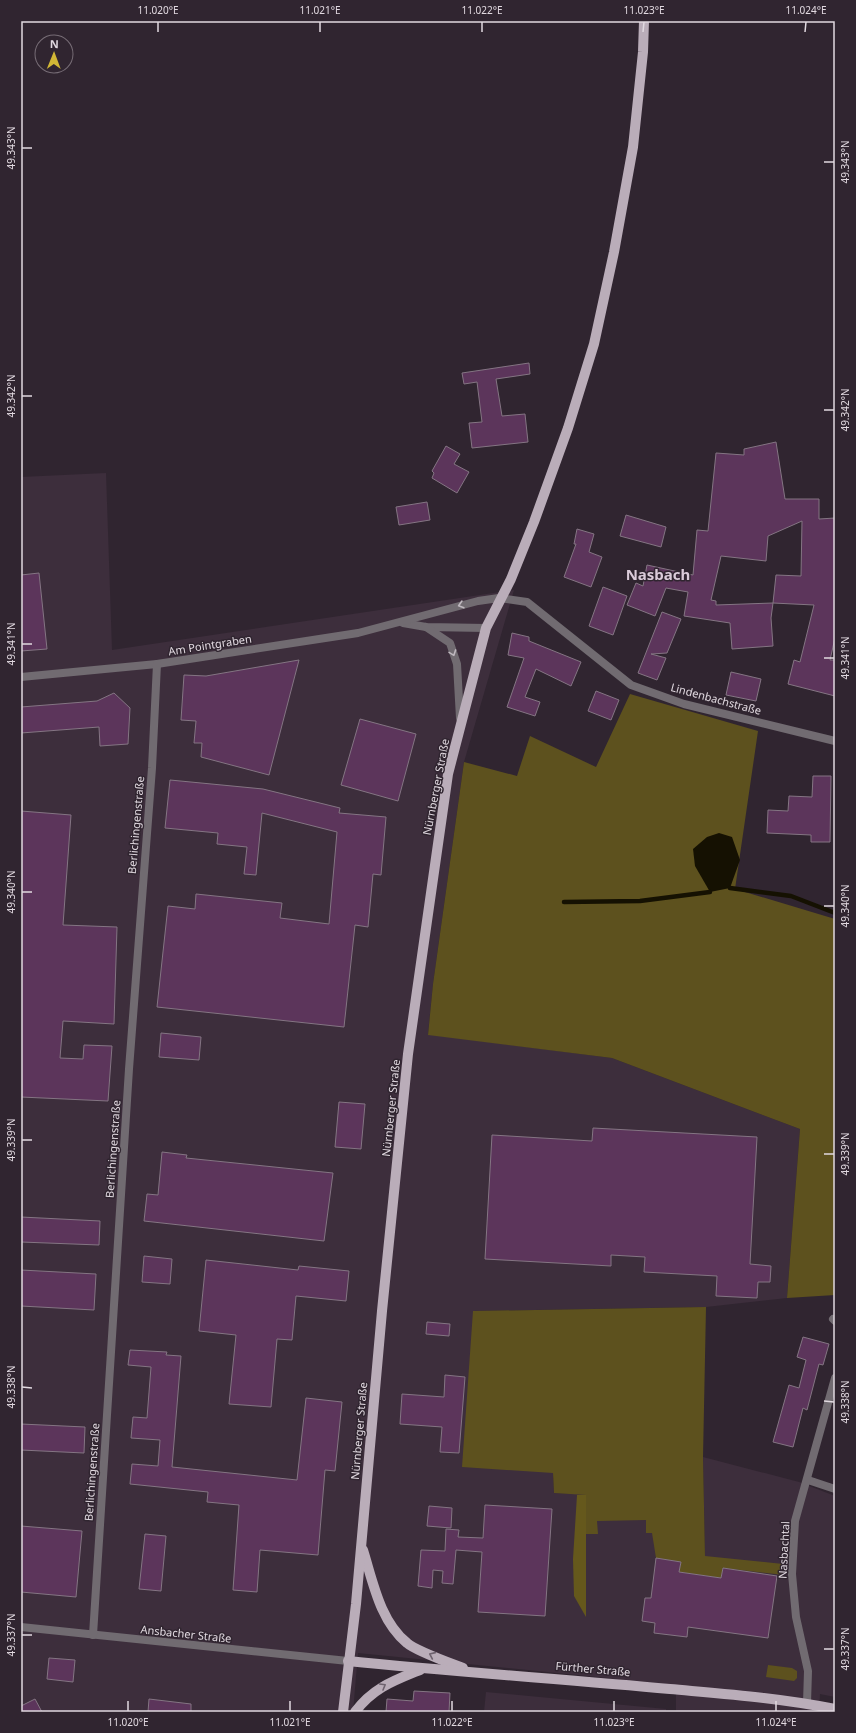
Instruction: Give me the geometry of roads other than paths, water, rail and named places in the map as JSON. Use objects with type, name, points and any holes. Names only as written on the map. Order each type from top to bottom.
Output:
[{"type":"main road","name":"Nürnberger Straße","points":[[343,1712],[362,1544],[382,1311],[408,1054],[441,815],[461,721],[486,628],[510,579],[534,522],[568,428],[595,337],[614,252],[633,147],[643,52],[644,21]]},
{"type":"main road","points":[[362,1544],[376,1591],[391,1626],[408,1644],[468,1671]]},
{"type":"main road","name":"Fürther Straße","points":[[348,1661],[422,1669],[578,1679],[807,1703],[835,1709]]},
{"type":"main road","points":[[355,1712],[363,1701],[382,1686],[422,1669]]},
{"type":"street","name":"Am Pointgraben","points":[[21,677],[157,664],[358,633],[478,601],[500,598]]},
{"type":"street","name":"Lindenbachstraße","points":[[500,598],[527,602],[631,685],[684,704],[835,741]]},
{"type":"street","name":"Am Pointgraben","points":[[400,623],[426,626],[486,628]]},
{"type":"street","name":"Am Pointgraben","points":[[426,626],[450,643],[457,664],[461,721]]},
{"type":"street","name":"Berlichingenstraße","points":[[93,1635],[129,1070],[152,768],[157,664]]},
{"type":"street","name":"Nasbachtal","points":[[807,1703],[808,1671],[796,1617],[792,1574],[795,1521],[808,1480],[835,1378]]},
{"type":"street","points":[[808,1480],[835,1489]]},
{"type":"street","name":"Ansbacher Straße","points":[[21,1627],[348,1661]]},
{"type":"waterway","points":[[730,888],[791,896],[835,913]]},
{"type":"waterway","points":[[564,902],[640,901],[710,892]]},
{"type":"district","name":"Nasbach","points":[[658,575]]}]
